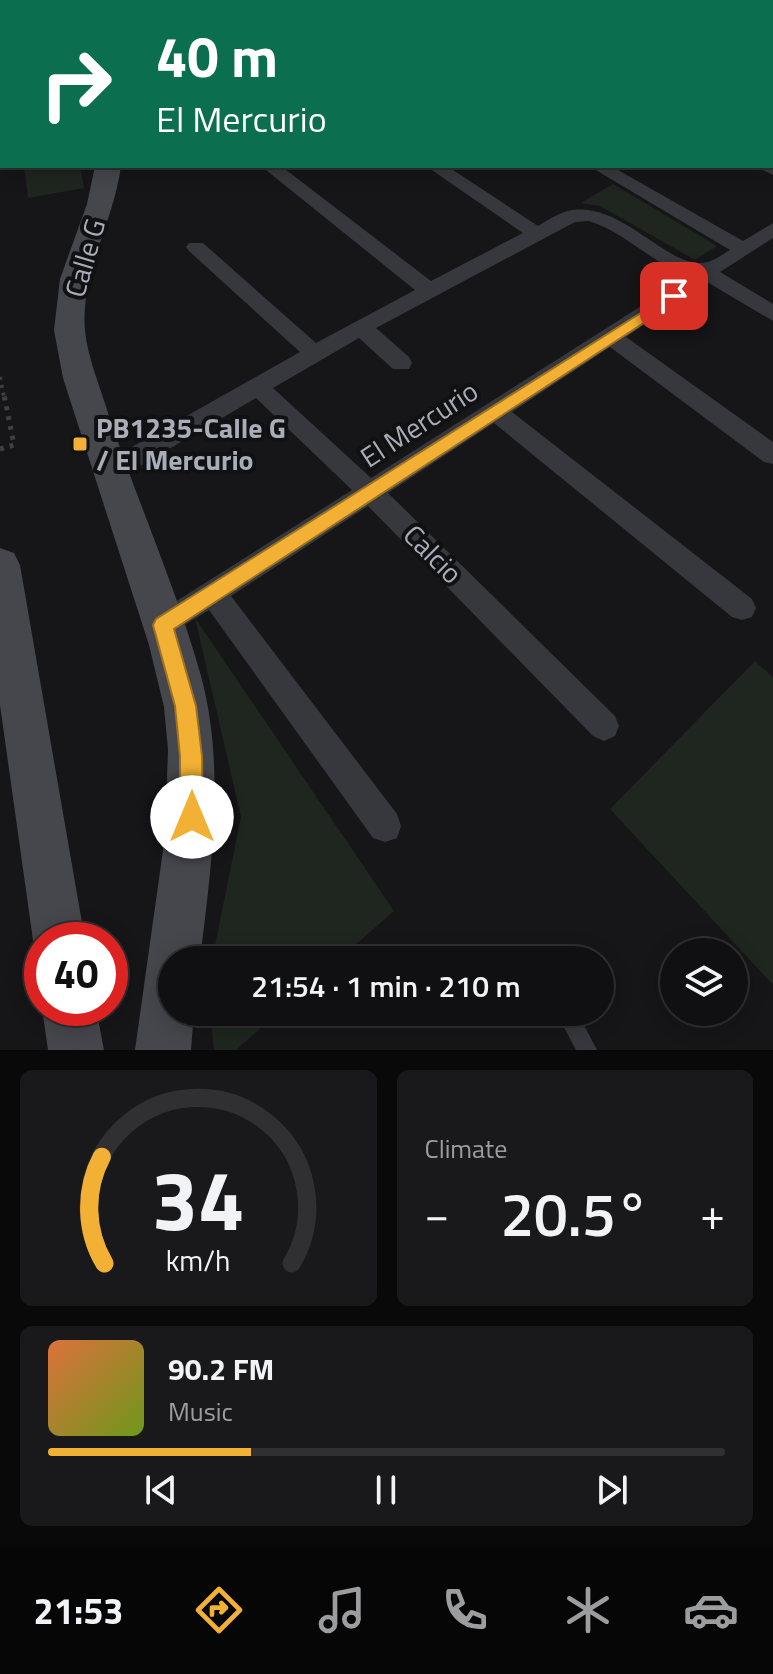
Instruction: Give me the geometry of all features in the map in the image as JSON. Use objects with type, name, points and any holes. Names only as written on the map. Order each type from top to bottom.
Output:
[{"type":"street","name":"Calle G","points":[[108,168],[103,199],[74,284],[69,318],[74,354],[109,472],[163,625],[186,706],[193,796],[186,884],[174,943],[163,1050]]},
{"type":"street","points":[[273,168],[430,291]]},
{"type":"street","points":[[438,168],[537,234]]},
{"type":"street","points":[[601,168],[742,249]]},
{"type":"street","points":[[109,472],[361,327],[571,216],[594,215],[679,263],[701,269],[773,314]]},
{"type":"street","name":"El Mercurio","points":[[163,625],[694,283],[702,273],[701,269],[714,267],[773,229]]},
{"type":"street","points":[[196,247],[315,354]]},
{"type":"street","points":[[361,327],[401,363]]},
{"type":"street","points":[[611,337],[773,455]]},
{"type":"street","name":"Calcio","points":[[258,387],[370,492],[604,726]]},
{"type":"street","points":[[495,411],[742,608]]},
{"type":"street","points":[[0,565],[56,922]]},
{"type":"street","points":[[212,593],[385,826]]},
{"type":"street","points":[[72,1026],[76,1050]]},
{"type":"lane","points":[[574,1026],[587,1050]]},
{"type":"path","points":[[0,377],[14,445],[0,449]]},
{"type":"shaded area","points":[[24,168],[80,168],[84,188],[28,198]]},
{"type":"shaded area","points":[[613,184],[717,246],[695,260],[600,206],[581,203]]},
{"type":"shaded area","points":[[195,618],[394,911],[354,946],[215,946],[241,817]]},
{"type":"shaded area","points":[[755,661],[773,677],[773,985],[748,958],[748,938],[729,938],[610,809]]},
{"type":"shaded area","points":[[211,1026],[263,1026],[236,1050],[214,1050]]},
{"type":"place","name":"PB1235-Calle G / El Mercurio","points":[[80,444]]},
{"type":"route","points":[[192,817],[186,706],[163,625],[674,296]]}]
